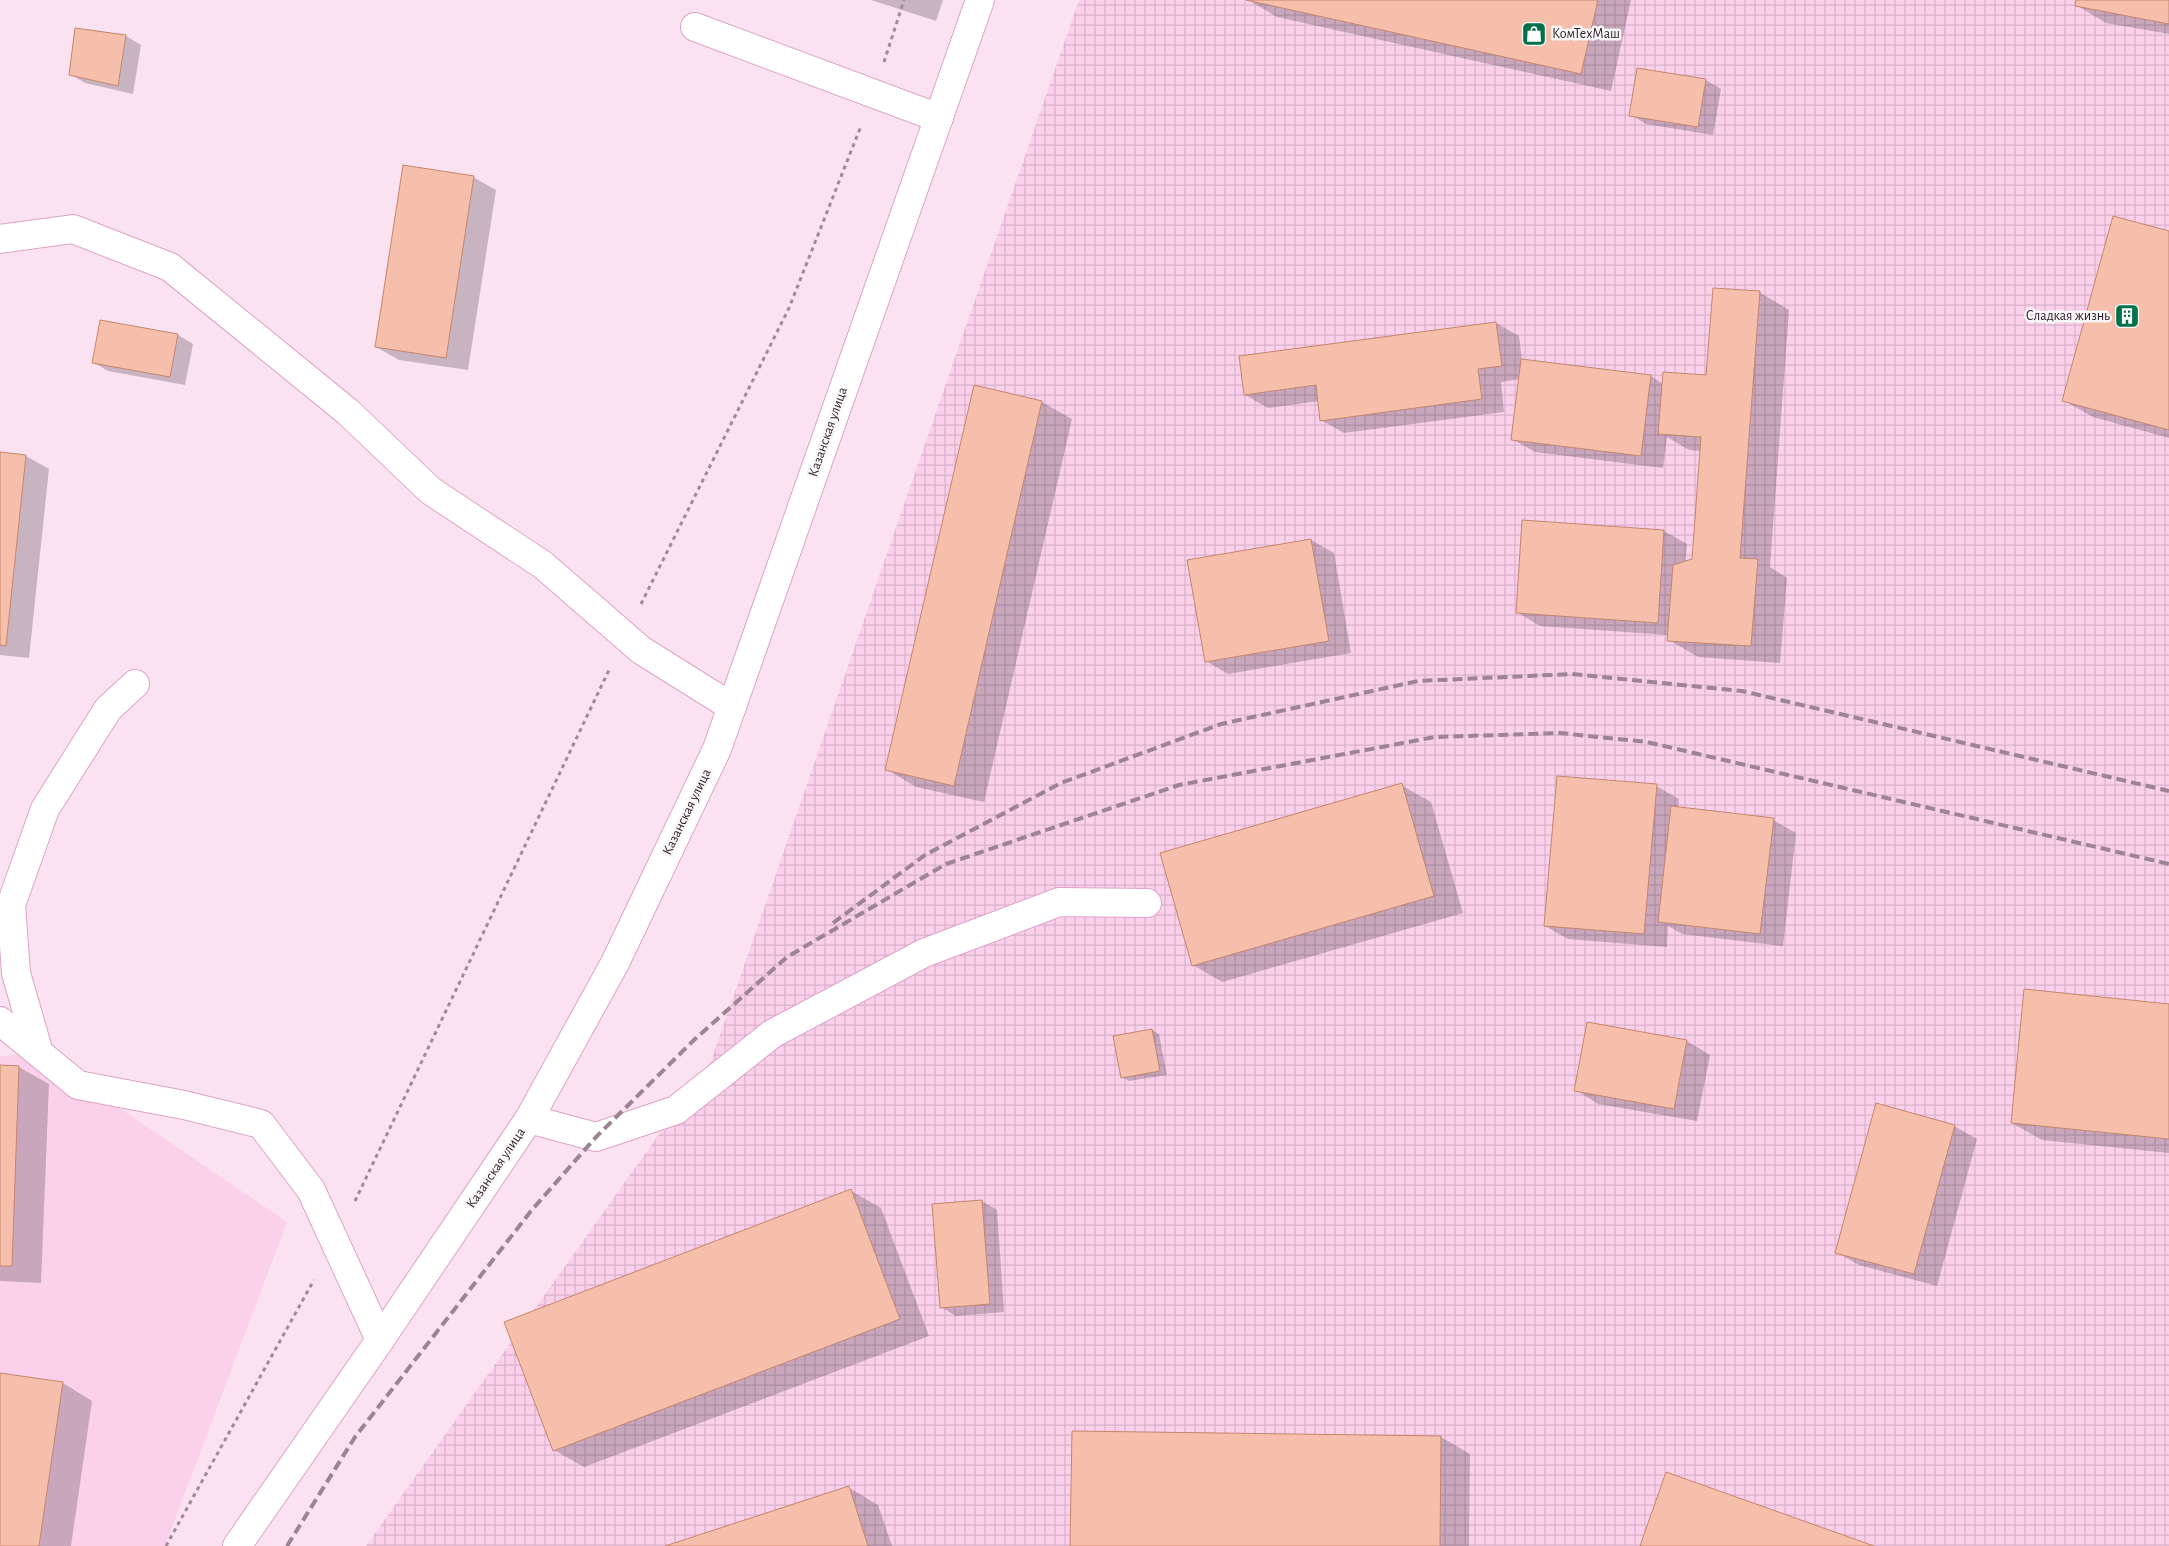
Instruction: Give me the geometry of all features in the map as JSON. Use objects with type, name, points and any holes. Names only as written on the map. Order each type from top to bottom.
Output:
[{"type":"main road","name":"Казанская улица","points":[[237,1546],[380,1340],[529,1119],[615,963],[717,749],[980,0]]},
{"type":"main road","points":[[695,28],[938,118]]},
{"type":"main road","points":[[0,239],[73,229],[170,267],[348,412],[431,490],[543,565],[641,650],[732,707]]},
{"type":"main road","points":[[40,1053],[16,973],[11,905],[45,809],[108,709],[135,684]]},
{"type":"main road","points":[[529,1119],[596,1137],[676,1110],[772,1034],[924,953],[1058,902],[1147,903]]},
{"type":"main road","points":[[0,1021],[78,1085],[184,1105],[261,1124],[311,1190],[380,1340]]},
{"type":"path","points":[[166,1546],[335,1242],[625,636],[789,308],[874,94],[904,0]]},
{"type":"shaded area","points":[[1079,0],[2169,0],[2169,1546],[366,1546],[711,1061]]},
{"type":"shaded area","points":[[39,1053],[287,1222],[165,1546],[0,1546],[0,1056]]},
{"type":"building","points":[[1246,0],[1598,0],[1581,74]]},
{"type":"building","points":[[2076,0],[2169,0],[2169,24],[2075,6]]},
{"type":"building","points":[[75,28],[126,35],[118,86],[69,75]]},
{"type":"building","points":[[1637,68],[1706,79],[1698,127],[1629,116]]},
{"type":"building","points":[[403,165],[474,176],[446,358],[375,347]]},
{"type":"building","name":"Сладкая жизнь","points":[[2113,216],[2169,231],[2169,430],[2062,401]]},
{"type":"building","points":[[1713,288],[1760,291],[1740,558],[1758,559],[1751,646],[1667,641],[1673,565],[1692,559],[1701,437],[1658,434],[1663,372],[1706,375]]},
{"type":"building","points":[[100,320],[178,334],[170,377],[92,363]]},
{"type":"building","points":[[1496,322],[1502,366],[1478,369],[1482,399],[1320,421],[1316,385],[1244,395],[1239,356]]},
{"type":"building","points":[[1521,359],[1651,375],[1641,456],[1511,440]]},
{"type":"building","points":[[974,385],[1042,401],[954,786],[885,770]]},
{"type":"building","points":[[0,452],[26,455],[6,646],[0,645]]},
{"type":"building","points":[[1522,520],[1664,530],[1658,623],[1516,613]]},
{"type":"building","points":[[1311,539],[1329,641],[1205,662],[1187,560]]},
{"type":"building","points":[[1557,776],[1657,784],[1644,934],[1544,926]]},
{"type":"building","points":[[1402,783],[1434,896],[1192,966],[1160,853]]},
{"type":"building","points":[[1671,806],[1774,818],[1760,934],[1658,922]]},
{"type":"building","points":[[2024,989],[2169,1004],[2169,1139],[2011,1123]]},
{"type":"building","points":[[1587,1022],[1687,1040],[1674,1109],[1574,1091]]},
{"type":"building","points":[[1152,1029],[1160,1071],[1121,1078],[1113,1036]]},
{"type":"building","points":[[0,1065],[19,1066],[12,1266],[0,1266]]},
{"type":"building","points":[[1876,1103],[1955,1125],[1914,1274],[1835,1253]]},
{"type":"building","points":[[851,1189],[900,1319],[553,1451],[504,1322]]},
{"type":"building","points":[[982,1200],[990,1304],[940,1308],[932,1204]]},
{"type":"building","points":[[0,1373],[63,1382],[39,1546],[0,1546]]},
{"type":"building","points":[[1072,1431],[1441,1436],[1440,1546],[1070,1546]]},
{"type":"building","points":[[1666,1472],[1874,1546],[1640,1546]]},
{"type":"building","points":[[849,1486],[868,1546],[665,1546]]},
{"type":"railway","points":[[833,923],[925,855],[1061,783],[1221,724],[1418,681],[1572,674],[1742,691],[2169,791]]},
{"type":"railway","points":[[287,1546],[355,1437],[531,1211],[596,1137],[695,1039],[787,957],[946,864],[1179,785],[1435,737],[1560,733],[1647,742],[2169,864]]},
{"type":"place","name":"КомТехМаш","points":[[1534,34]]},
{"type":"place","name":"Сладкая жизнь","points":[[2127,316]]}]
